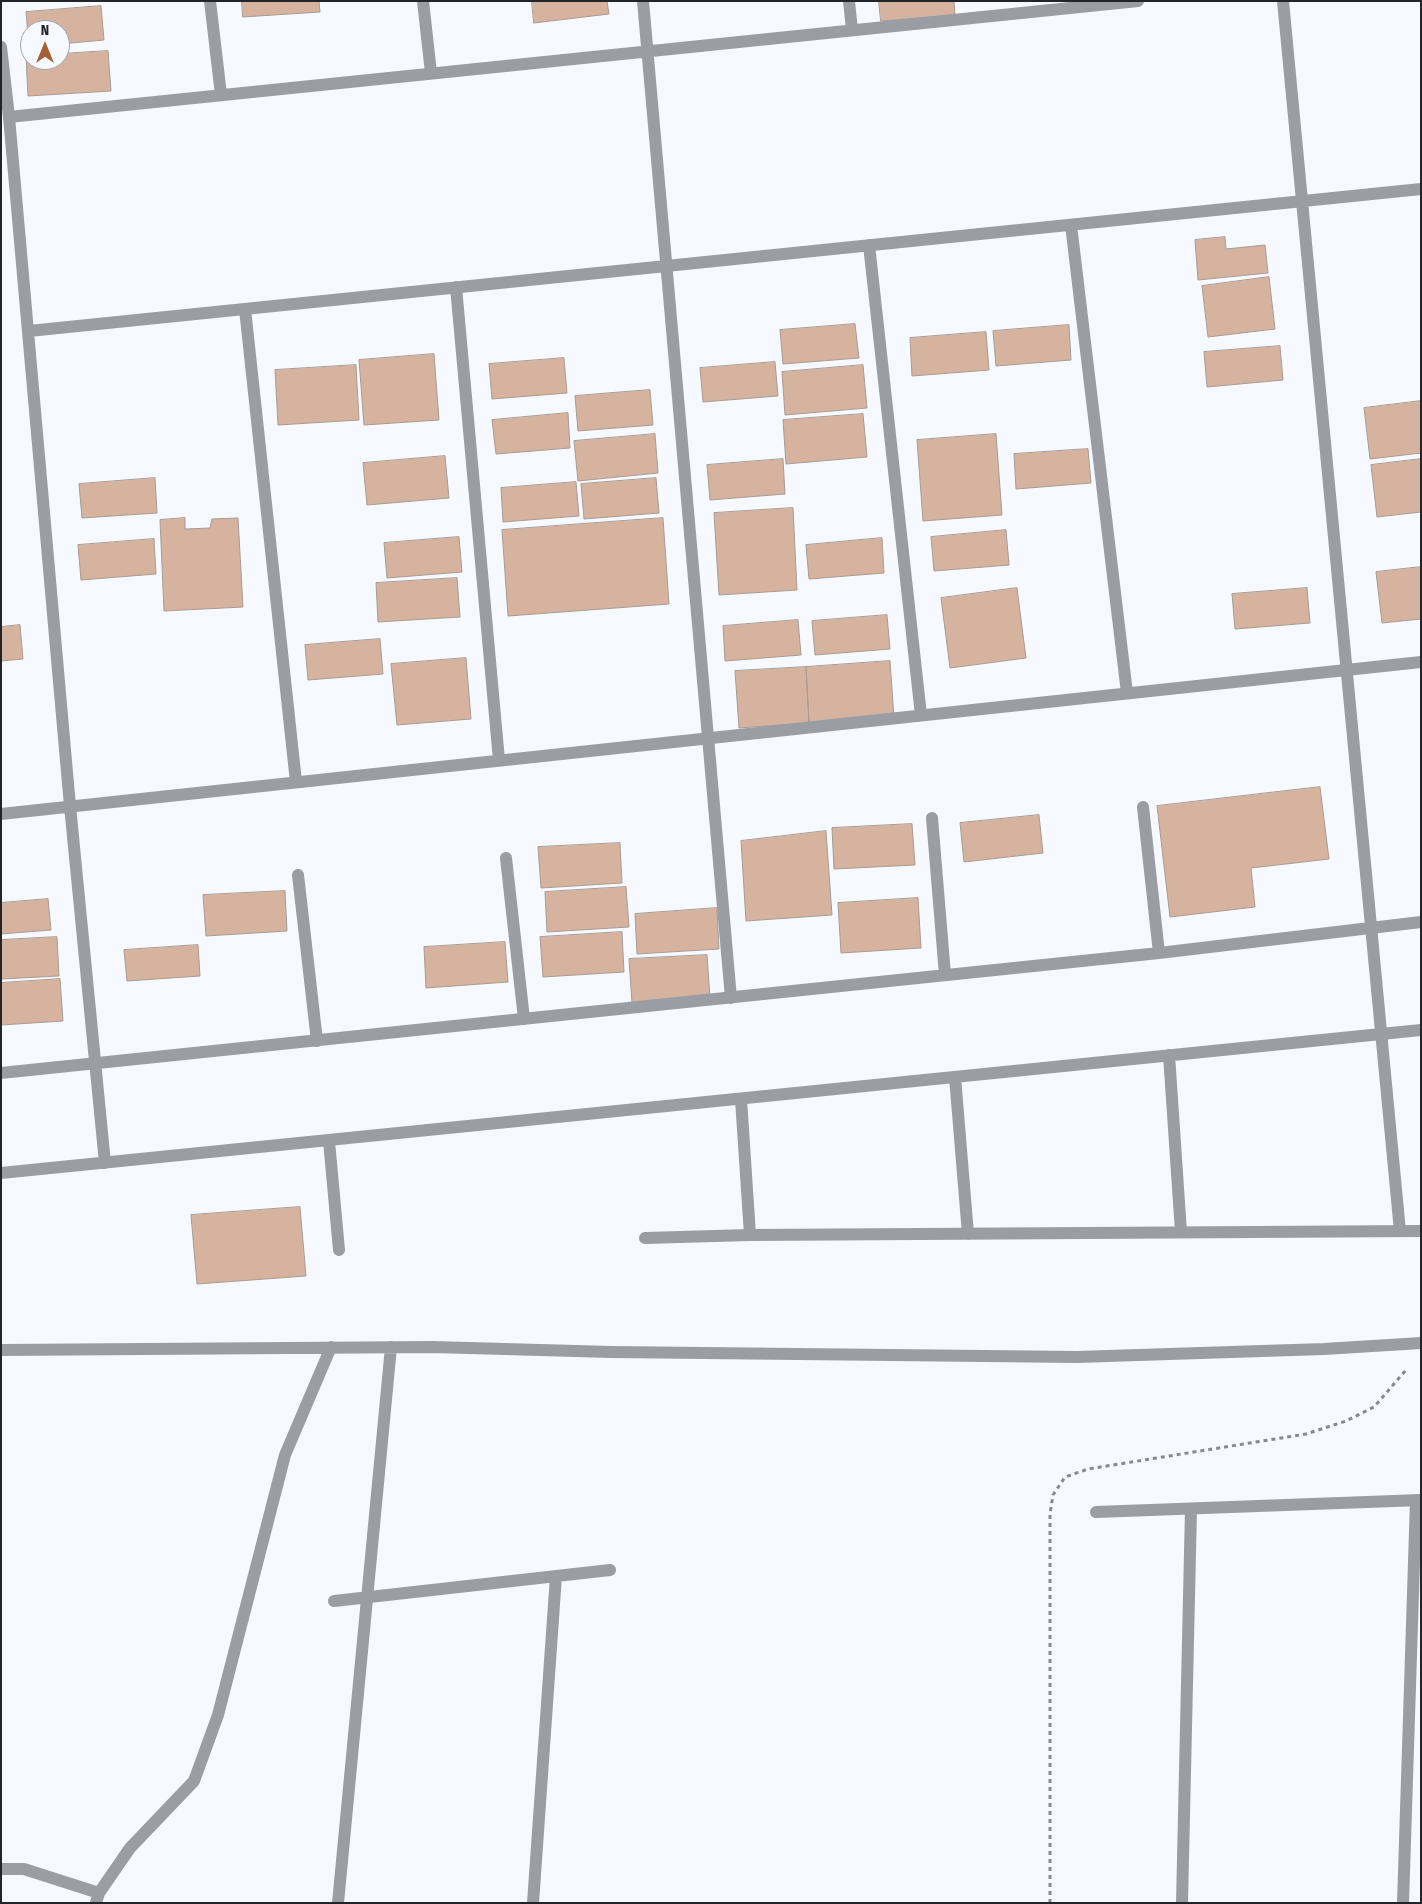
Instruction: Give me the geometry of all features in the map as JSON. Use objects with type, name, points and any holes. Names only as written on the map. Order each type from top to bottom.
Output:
[{"type":"street","points":[[210,1],[221,95]]},
{"type":"street","points":[[423,1],[431,74]]},
{"type":"street","points":[[643,1],[732,998]]},
{"type":"street","points":[[849,1],[852,30]]},
{"type":"street","points":[[9,117],[648,52],[1058,5],[1138,1]]},
{"type":"street","points":[[1283,1],[1400,1231]]},
{"type":"street","points":[[1,47],[29,331],[70,806],[105,1163]]},
{"type":"street","points":[[29,331],[1421,188]]},
{"type":"street","points":[[1071,225],[1127,693]]},
{"type":"street","points":[[869,245],[921,715]]},
{"type":"street","points":[[456,287],[499,760]]},
{"type":"street","points":[[245,309],[296,782]]},
{"type":"street","points":[[1,814],[1421,662]]},
{"type":"street","points":[[1143,807],[1159,953]]},
{"type":"street","points":[[932,818],[945,975]]},
{"type":"street","points":[[506,858],[524,1018]]},
{"type":"street","points":[[298,875],[317,1041]]},
{"type":"street","points":[[1,1073],[1159,953],[1421,922]]},
{"type":"street","points":[[1,1174],[1421,1030]]},
{"type":"street","points":[[1169,1055],[1181,1232]]},
{"type":"street","points":[[955,1077],[968,1234]]},
{"type":"street","points":[[741,1099],[750,1235]]},
{"type":"street","points":[[330,1141],[339,1250]]},
{"type":"street","points":[[645,1238],[750,1235],[1421,1231]]},
{"type":"street","points":[[1,1350],[390,1347],[611,1352],[1077,1357],[1324,1349],[1421,1343]]},
{"type":"street","points":[[1,1869],[24,1869],[97,1898],[130,1848],[194,1781],[218,1715],[285,1455],[331,1347]]},
{"type":"street","points":[[338,1903],[390,1347]]},
{"type":"street","points":[[1096,1512],[1418,1500],[1402,1903]]},
{"type":"street","points":[[1182,1903],[1191,1509]]},
{"type":"street","points":[[334,1601],[610,1570]]},
{"type":"street","points":[[533,1903],[556,1576]]},
{"type":"path","points":[[1050,1903],[1050,1514],[1053,1495],[1065,1477],[1088,1470],[1306,1434],[1322,1429],[1346,1421],[1374,1407],[1406,1370],[1414,1366]]},
{"type":"building","points":[[242,1],[319,1],[320,12],[243,17]]},
{"type":"building","points":[[532,1],[607,1],[609,14],[534,23]]},
{"type":"building","points":[[879,1],[954,1],[955,15],[881,21]]},
{"type":"building","points":[[101,6],[104,40],[70,43],[70,20],[27,20],[26,12]]},
{"type":"building","points":[[108,51],[111,91],[28,96],[27,70],[70,70],[70,53]]},
{"type":"building","points":[[1225,237],[1226,249],[1265,245],[1268,273],[1198,280],[1195,240]]},
{"type":"building","points":[[1269,277],[1275,329],[1208,337],[1202,286]]},
{"type":"building","points":[[855,324],[859,358],[783,364],[780,330]]},
{"type":"building","points":[[1069,325],[1071,360],[996,366],[993,331]]},
{"type":"building","points":[[986,332],[989,370],[912,376],[910,338]]},
{"type":"building","points":[[1280,346],[1283,380],[1207,387],[1204,352]]},
{"type":"building","points":[[434,354],[439,420],[364,425],[359,360]]},
{"type":"building","points":[[564,358],[567,393],[492,399],[489,364]]},
{"type":"building","points":[[775,362],[778,396],[703,402],[700,368]]},
{"type":"building","points":[[356,365],[359,420],[278,425],[275,370]]},
{"type":"building","points":[[863,365],[867,408],[785,415],[782,372]]},
{"type":"building","points":[[650,390],[653,425],[578,431],[575,396]]},
{"type":"building","points":[[1421,401],[1421,453],[1370,459],[1364,408]]},
{"type":"building","points":[[568,413],[570,448],[496,454],[492,420]]},
{"type":"building","points":[[863,414],[867,457],[786,464],[783,420]]},
{"type":"building","points":[[655,434],[658,473],[578,481],[574,441]]},
{"type":"building","points":[[996,434],[1002,515],[923,521],[917,440]]},
{"type":"building","points":[[1088,449],[1091,483],[1016,489],[1014,454]]},
{"type":"building","points":[[445,456],[449,498],[367,505],[363,463]]},
{"type":"building","points":[[783,459],[785,494],[710,500],[707,465]]},
{"type":"building","points":[[1421,459],[1421,512],[1377,517],[1371,465]]},
{"type":"building","points":[[155,478],[157,513],[82,518],[79,484]]},
{"type":"building","points":[[656,478],[659,513],[584,519],[581,484]]},
{"type":"building","points":[[576,482],[579,516],[503,522],[501,488]]},
{"type":"building","points":[[793,508],[797,590],[719,595],[714,513]]},
{"type":"building","points":[[185,518],[185,529],[210,528],[212,519],[238,518],[243,607],[164,611],[160,520]]},
{"type":"building","points":[[663,518],[669,604],[508,616],[502,530]]},
{"type":"building","points":[[1006,530],[1009,565],[934,571],[931,537]]},
{"type":"building","points":[[459,537],[462,572],[387,578],[384,543]]},
{"type":"building","points":[[882,538],[884,573],[809,579],[806,545]]},
{"type":"building","points":[[154,539],[156,574],[81,580],[78,545]]},
{"type":"building","points":[[1421,567],[1421,619],[1382,623],[1376,572]]},
{"type":"building","points":[[457,578],[460,617],[378,622],[376,583]]},
{"type":"building","points":[[1017,588],[1026,658],[950,668],[941,598]]},
{"type":"building","points":[[1307,588],[1310,623],[1235,629],[1232,594]]},
{"type":"building","points":[[887,615],[890,649],[815,655],[812,621]]},
{"type":"building","points":[[798,620],[801,655],[725,661],[723,626]]},
{"type":"building","points":[[20,625],[23,659],[1,661],[1,627]]},
{"type":"building","points":[[380,639],[383,674],[308,680],[305,645]]},
{"type":"building","points":[[466,658],[471,719],[397,725],[391,664]]},
{"type":"building","points":[[890,661],[894,718],[809,723],[806,667]]},
{"type":"building","points":[[806,667],[809,723],[739,728],[735,671]]},
{"type":"building","points":[[1320,787],[1329,859],[1251,868],[1255,907],[1170,917],[1157,806]]},
{"type":"building","points":[[1039,815],[1043,853],[964,862],[960,823]]},
{"type":"building","points":[[912,824],[915,865],[834,869],[832,828]]},
{"type":"building","points":[[826,831],[832,915],[746,921],[741,841]]},
{"type":"building","points":[[620,843],[622,883],[541,888],[538,847]]},
{"type":"building","points":[[626,887],[629,927],[547,932],[545,892]]},
{"type":"building","points":[[285,891],[287,931],[206,936],[203,895]]},
{"type":"building","points":[[918,898],[921,948],[841,953],[838,903]]},
{"type":"building","points":[[48,899],[51,930],[1,934],[1,903]]},
{"type":"building","points":[[717,908],[719,949],[637,954],[635,914]]},
{"type":"building","points":[[622,932],[624,972],[543,977],[540,937]]},
{"type":"building","points":[[57,937],[59,976],[1,979],[1,940]]},
{"type":"building","points":[[505,942],[508,982],[426,988],[424,947]]},
{"type":"building","points":[[198,945],[200,976],[127,981],[124,950]]},
{"type":"building","points":[[707,955],[710,998],[632,1003],[629,959]]},
{"type":"building","points":[[60,979],[63,1021],[1,1025],[1,983]]},
{"type":"building","points":[[300,1207],[306,1276],[197,1284],[191,1215]]}]
